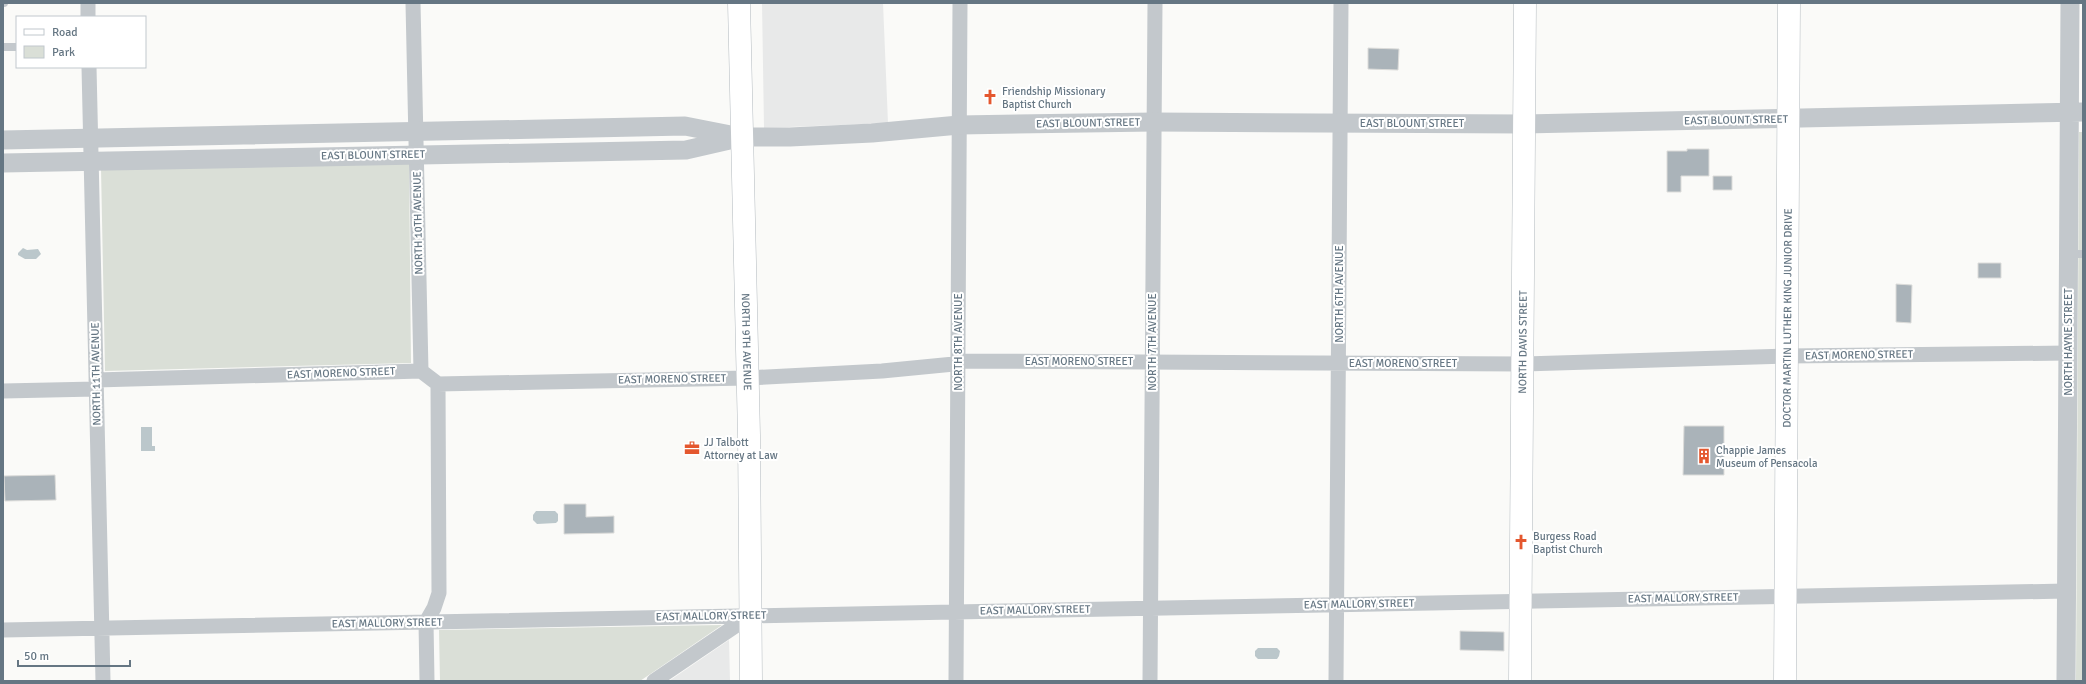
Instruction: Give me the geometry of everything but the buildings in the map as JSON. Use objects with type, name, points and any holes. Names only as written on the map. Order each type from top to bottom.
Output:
[{"type":"main road","name":"NORTH 9TH AVENUE","points":[[739,3],[747,378],[751,681]]},
{"type":"main road","name":"NORTH DAVIS STREET","points":[[1520,681],[1525,3]]},
{"type":"main road","name":"DOCTOR MARTIN LUTHER KING JUNIOR DRIVE","points":[[1785,681],[1789,3]]},
{"type":"street","points":[[88,3],[88,16]]},
{"type":"street","name":"NORTH 10TH AVENUE","points":[[414,3],[421,371]]},
{"type":"street","name":"NORTH 8TH AVENUE","points":[[956,681],[960,3]]},
{"type":"street","name":"NORTH 7TH AVENUE","points":[[1150,681],[1155,3]]},
{"type":"street","name":"NORTH 6TH AVENUE","points":[[1336,681],[1341,3]]},
{"type":"street","name":"NORTH HAYNE STREET","points":[[2066,681],[2068,352],[2076,254],[2076,113],[2070,3]]},
{"type":"street","name":"NORTH 11TH AVENUE","points":[[89,68],[103,681]]},
{"type":"street","name":"EAST BLOUNT STREET","points":[[3,163],[686,150],[741,137],[865,134],[959,125],[1154,122],[1524,124],[1789,120],[2076,113]]},
{"type":"street","name":"EAST BLOUNT STREET","points":[[3,140],[685,126],[741,137]]},
{"type":"street","name":"EAST MORENO STREET","points":[[438,384],[747,378],[882,371],[954,364],[958,361],[1522,364],[1787,356],[2068,352]]},
{"type":"street","points":[[421,371],[438,384],[438,593],[434,608],[426,622],[428,681]]},
{"type":"street","name":"EAST MORENO STREET","points":[[3,391],[96,385],[421,371]]},
{"type":"street","name":"EAST MALLORY STREET","points":[[3,630],[2066,590]]},
{"type":"street","points":[[654,681],[750,616]]},
{"type":"lane","points":[[3,47],[16,46]]},
{"type":"shaded area","points":[[762,3],[883,3],[888,123],[764,128]]},
{"type":"shaded area","points":[[23,248],[27,250],[38,249],[41,254],[36,259],[25,259],[18,255]]},
{"type":"shaded area","points":[[141,427],[152,427],[152,446],[155,446],[155,451],[141,451]]},
{"type":"shaded area","points":[[536,511],[555,511],[558,514],[558,521],[556,523],[537,524],[533,520],[533,515]]},
{"type":"shaded area","points":[[729,640],[730,681],[669,681]]},
{"type":"shaded area","points":[[1258,648],[1277,648],[1280,651],[1279,656],[1277,659],[1258,659],[1255,656],[1255,651]]},
{"type":"green space","points":[[2079,132],[2083,132],[2083,681],[2076,681]]},
{"type":"green space","points":[[409,162],[411,363],[105,371],[101,168]]},
{"type":"green space","points":[[722,625],[640,681],[440,681],[439,630]]},
{"type":"place","name":"Friendship Missionary Baptist Church","points":[[990,97]]},
{"type":"place","name":"JJ Talbott Attorney at Law","points":[[692,448]]},
{"type":"place","name":"Chappie James Museum of Pensacola","points":[[1704,456]]},
{"type":"place","name":"Burgess Road Baptist Church","points":[[1521,542]]}]
